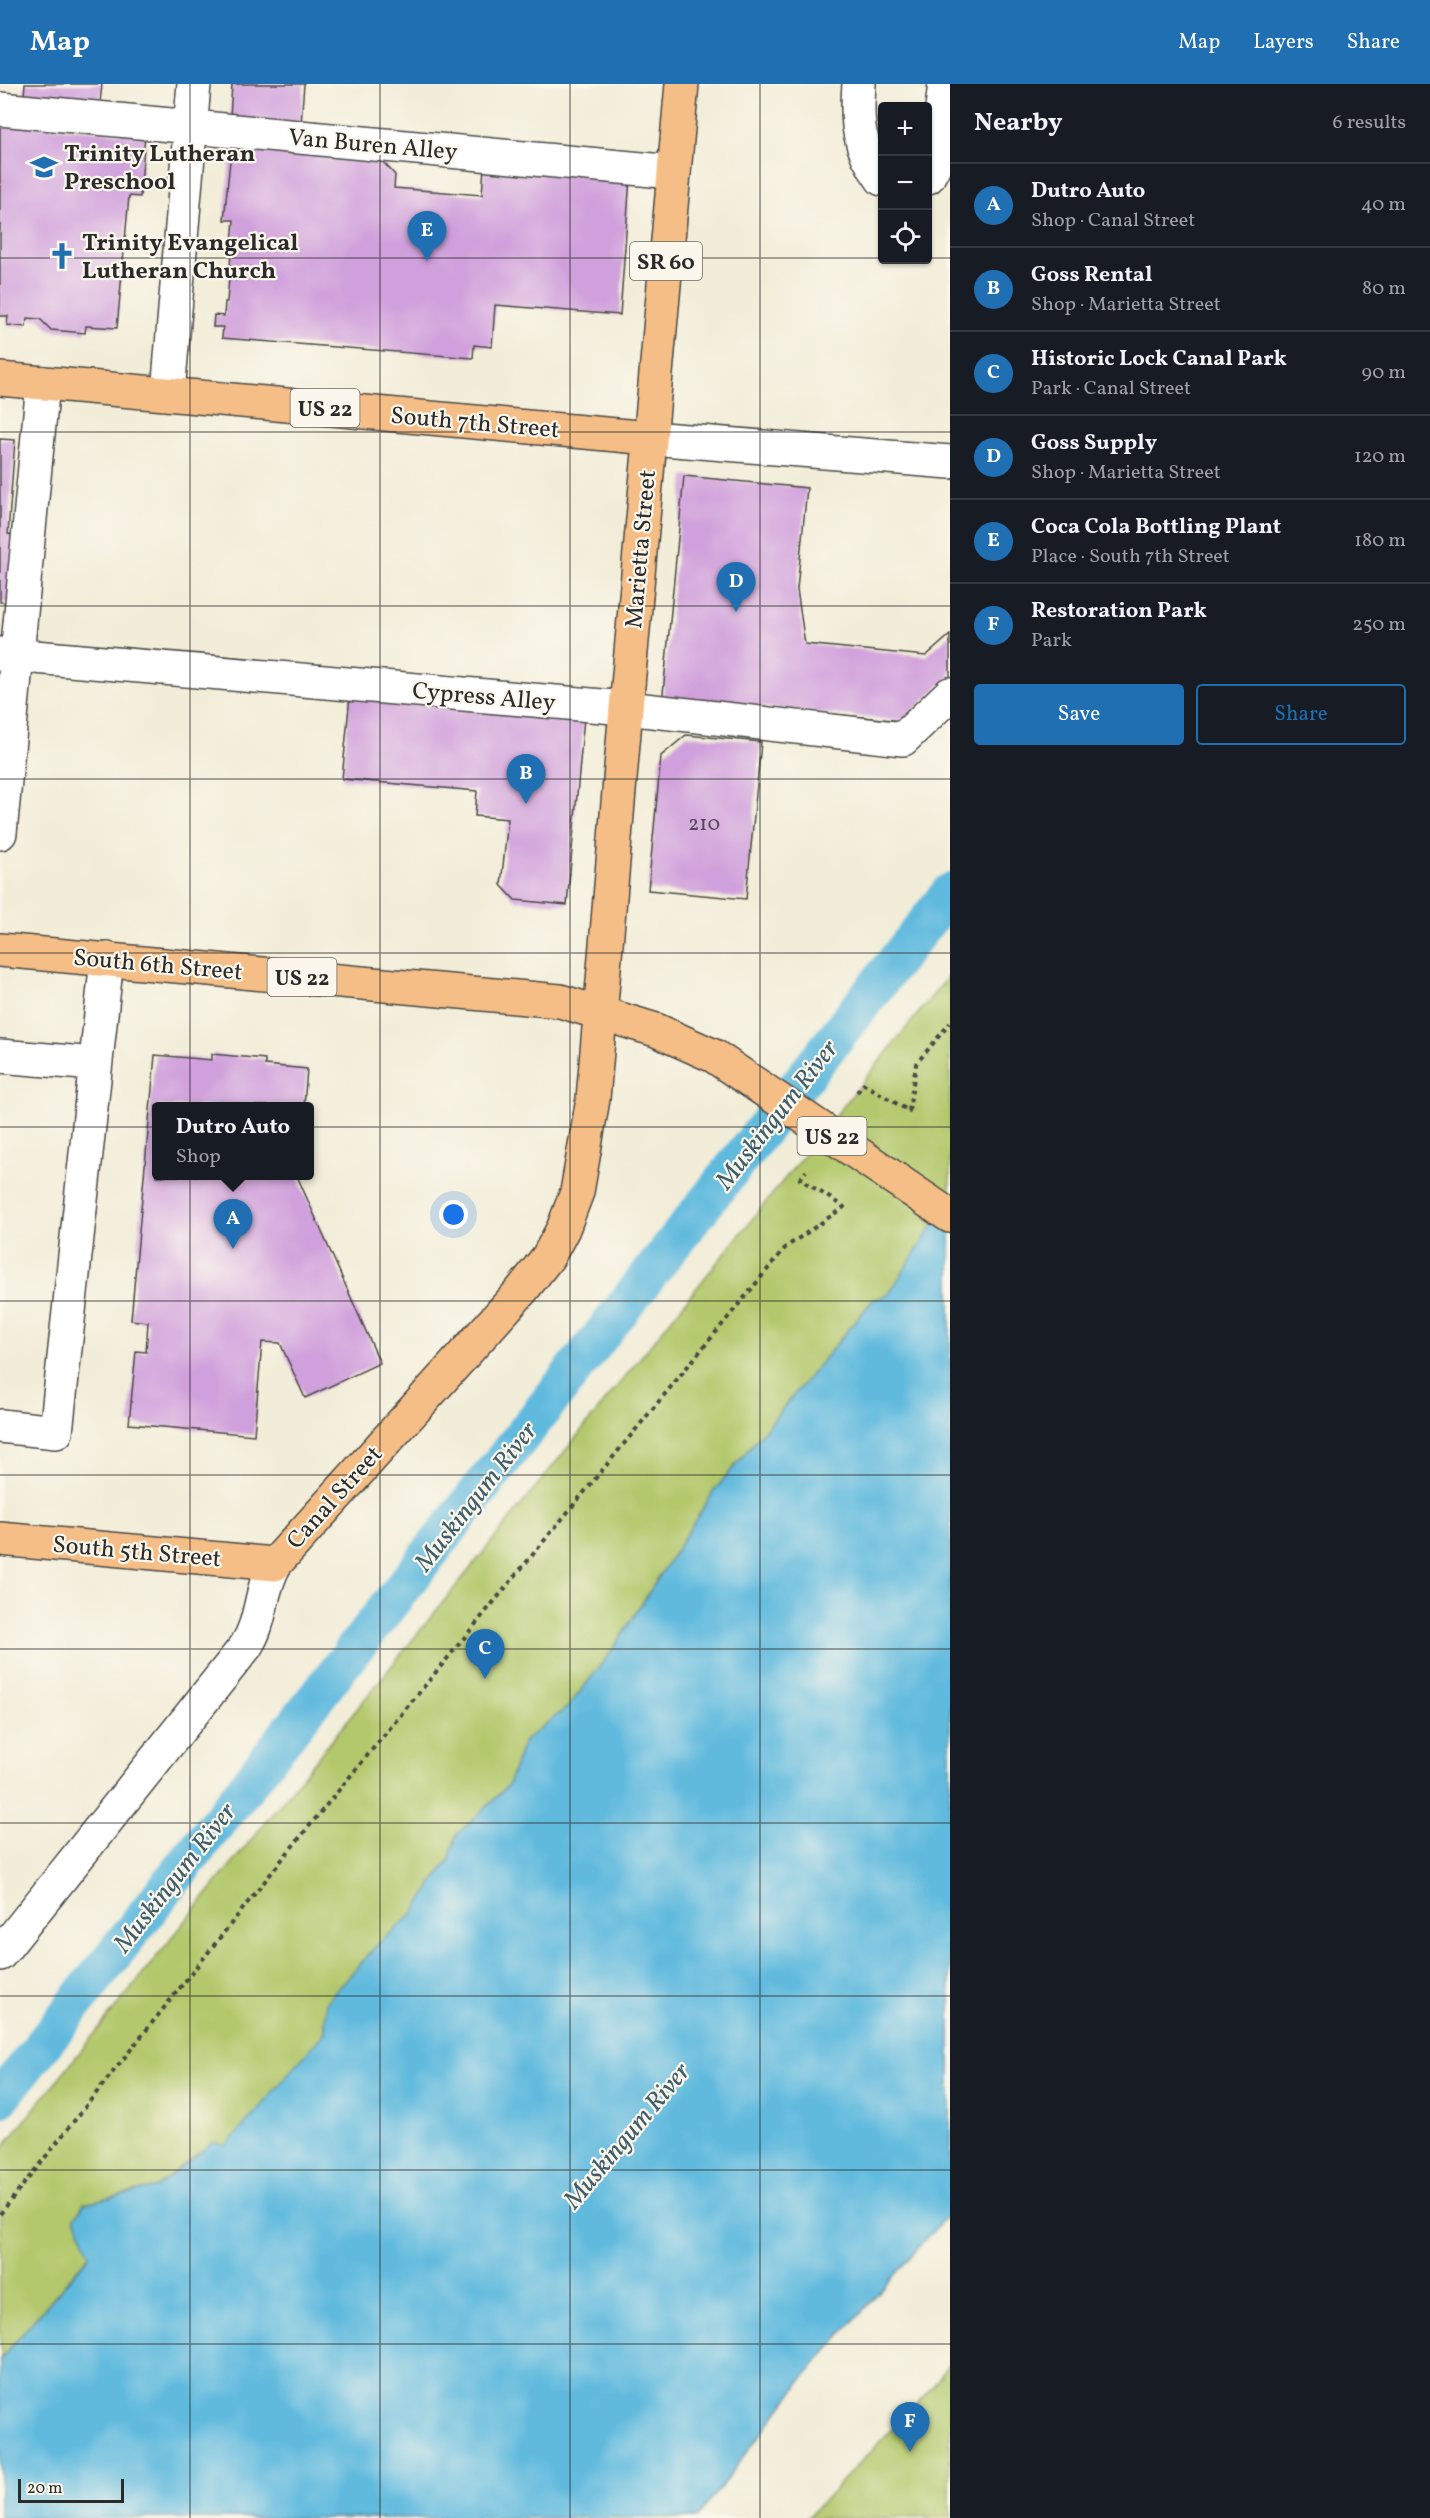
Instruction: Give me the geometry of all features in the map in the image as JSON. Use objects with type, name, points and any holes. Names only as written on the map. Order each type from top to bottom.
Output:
[{"type":"main road","name":"Marietta Street","points":[[601,1015],[682,84]]},
{"type":"main road","name":"South 7th Street","points":[[0,379],[650,438]]},
{"type":"main road","name":"South 6th Street","points":[[0,950],[560,1001],[601,1015]]},
{"type":"main road","name":"US 22","points":[[601,1015],[656,1030],[714,1056],[950,1216]]},
{"type":"main road","name":"Canal Street","points":[[274,1564],[522,1290],[548,1257],[563,1229],[577,1192],[594,1099],[601,1015]]},
{"type":"main road","name":"South 5th Street","points":[[0,1539],[274,1564]]},
{"type":"street","points":[[168,393],[194,84]]},
{"type":"street","points":[[859,84],[857,110],[860,140],[869,162],[878,174]]},
{"type":"street","points":[[932,169],[935,164],[945,84]]},
{"type":"street","name":"Van Buren Alley","points":[[0,109],[674,172]]},
{"type":"street","points":[[0,833],[9,655],[43,383]]},
{"type":"street","name":"South 7th Street","points":[[650,438],[950,462]]},
{"type":"street","name":"Cypress Alley","points":[[9,655],[626,708],[903,739],[950,694]]},
{"type":"street","points":[[0,1426],[56,1432],[107,959]]},
{"type":"street","points":[[0,1056],[95,1064]]},
{"type":"street","name":"Canal Street","points":[[0,1954],[246,1646],[258,1623],[262,1595],[274,1564]]},
{"type":"path","points":[[857,1092],[864,1084],[909,1112],[916,1064],[950,1023]]},
{"type":"path","points":[[0,2214],[292,1847],[786,1247],[844,1207],[800,1179],[806,1171]]},
{"type":"green space","points":[[950,974],[950,1198],[889,1295],[873,1300],[714,1491],[611,1652],[569,1706],[524,1741],[508,1785],[457,1834],[450,1858],[412,1915],[379,1943],[326,2002],[325,2032],[226,2147],[213,2142],[157,2187],[84,2203],[75,2217],[90,2254],[0,2360],[0,2151]]},
{"type":"green space","points":[[950,2362],[950,2518],[807,2518],[933,2386]]},
{"type":"water","points":[[950,1198],[950,2212],[810,2370],[697,2518],[0,2518],[0,2360],[90,2255],[75,2217],[85,2203],[157,2187],[213,2142],[226,2146],[325,2032],[326,2002],[379,1943],[412,1915],[450,1858],[457,1834],[508,1785],[524,1741],[569,1706],[611,1652],[714,1491],[873,1300],[889,1294]]},
{"type":"building","points":[[25,84],[102,84],[100,103],[24,95]]},
{"type":"building","points":[[232,84],[304,84],[301,124],[230,118]]},
{"type":"building","name":"Trinity Evangelical Lutheran Church","points":[[0,123],[145,135],[140,197],[129,196],[117,328],[86,326],[85,333],[51,330],[40,319],[27,318],[26,327],[7,325],[8,316],[0,316]]},
{"type":"building","points":[[232,141],[372,150],[395,175],[394,188],[482,195],[484,167],[630,178],[620,315],[495,305],[492,347],[474,345],[473,358],[222,338],[223,327],[213,327],[214,315],[224,316],[225,302],[227,302],[234,220],[224,220]]},
{"type":"building","points":[[0,439],[15,440],[8,534],[14,535],[8,603],[0,602]]},
{"type":"building","points":[[684,476],[807,488],[797,589],[805,644],[926,656],[950,635],[950,676],[902,721],[729,704],[662,704]]},
{"type":"building","points":[[350,696],[584,718],[567,905],[515,900],[501,885],[508,819],[475,816],[477,791],[342,779]]},
{"type":"building","points":[[686,735],[761,742],[746,899],[648,890],[661,756]]},
{"type":"building","points":[[212,1054],[265,1059],[265,1065],[307,1069],[304,1102],[152,1102],[152,1180],[299,1180],[380,1363],[305,1398],[280,1343],[262,1342],[254,1435],[129,1424],[136,1351],[146,1352],[148,1322],[131,1320],[155,1055],[212,1060]]},
{"type":"waterway","name":"Muskingum River","points":[[0,2099],[950,892]]},
{"type":"place","name":"Trinity Lutheran Preschool","points":[[44,167]]},
{"type":"place","name":"Trinity Evangelical Lutheran Church","points":[[62,256]]},
{"type":"place","name":"Coca Cola Bottling Plant","points":[[427,261]]},
{"type":"place","name":"Goss Supply","points":[[736,612]]},
{"type":"place","name":"Goss Rental","points":[[526,804]]},
{"type":"place","name":"Dutro Auto","points":[[233,1249]]},
{"type":"place","name":"Historic Lock Canal Park","points":[[485,1679]]},
{"type":"place","name":"Restoration Park","points":[[910,2452]]}]
